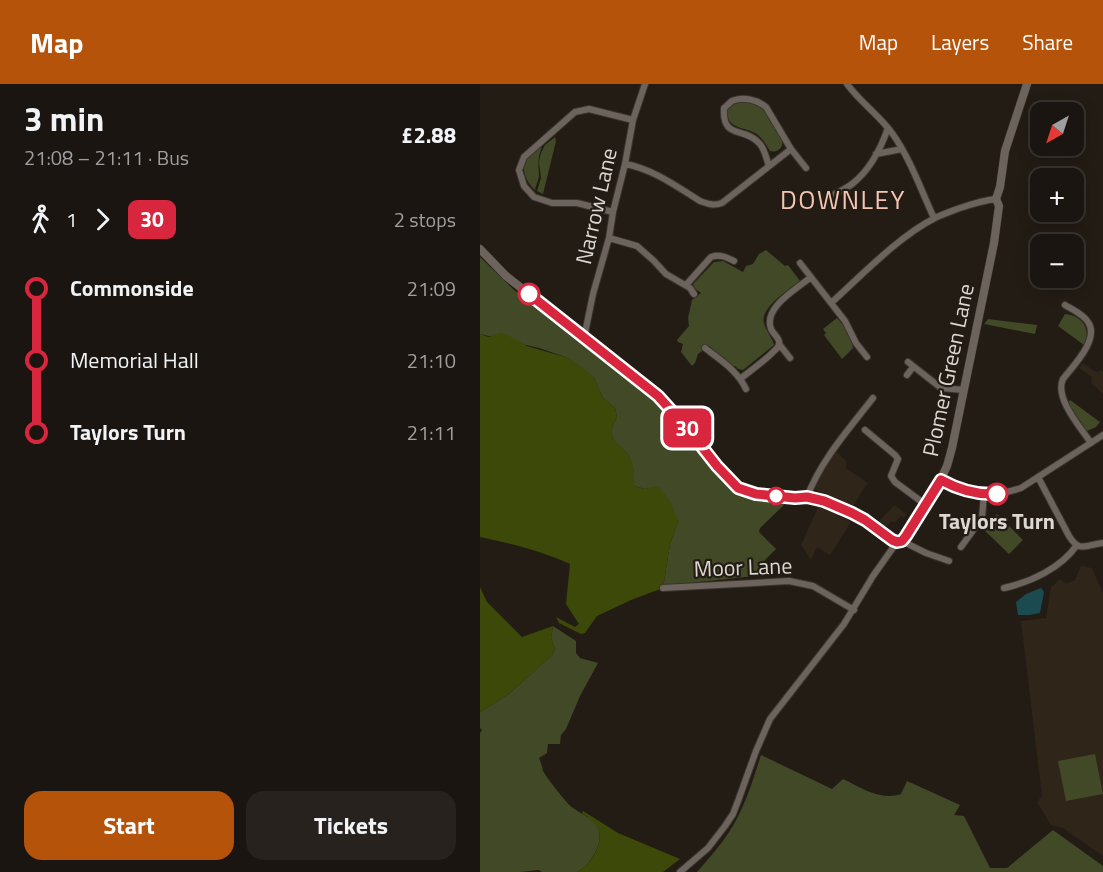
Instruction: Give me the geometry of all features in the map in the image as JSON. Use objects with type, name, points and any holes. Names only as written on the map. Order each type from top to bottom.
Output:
[{"type":"street","name":"Narrow Lane","points":[[584,338],[593,294],[609,238],[633,120],[645,84]]},
{"type":"street","points":[[847,84],[857,97],[881,119],[902,149],[934,218]]},
{"type":"street","name":"Plomer Green Lane","points":[[680,872],[701,856],[725,826],[736,807],[758,744],[770,719],[854,610],[873,576],[926,505],[941,480],[952,448],[998,217],[999,206],[996,199],[1005,152],[1027,84]]},
{"type":"street","points":[[769,166],[759,142],[732,130],[726,124],[724,108],[732,101],[751,99],[766,106],[791,149],[806,168]]},
{"type":"street","points":[[613,212],[577,203],[552,204],[534,197],[524,186],[519,170],[524,158],[575,112],[589,109],[633,120]]},
{"type":"street","points":[[827,198],[857,180],[876,154],[888,128]]},
{"type":"street","points":[[625,164],[650,171],[700,201],[717,205],[791,149]]},
{"type":"street","points":[[876,154],[902,149]]},
{"type":"street","points":[[831,303],[901,241],[934,218],[988,199],[996,199]]},
{"type":"street","points":[[609,238],[637,246],[666,274],[686,285],[694,294]]},
{"type":"street","points":[[480,249],[506,276],[658,396],[738,488],[756,494],[807,497],[824,501],[852,513],[876,527],[892,540],[900,541],[949,561]]},
{"type":"street","points":[[686,285],[711,257],[723,255],[734,261]]},
{"type":"street","points":[[800,263],[845,321],[856,343],[867,357]]},
{"type":"street","points":[[790,358],[779,344],[771,327],[773,309],[811,277]]},
{"type":"street","points":[[1065,305],[1082,315],[1092,328],[1091,340],[1061,384],[1064,400],[1091,443]]},
{"type":"street","points":[[740,379],[773,352],[779,344]]},
{"type":"street","points":[[705,348],[732,369],[746,389]]},
{"type":"street","points":[[908,375],[911,364],[941,388],[964,390]]},
{"type":"street","points":[[807,497],[823,465],[873,398]]},
{"type":"street","points":[[865,430],[898,459],[891,476],[895,482],[926,505]]},
{"type":"street","points":[[941,480],[960,489],[984,494],[1008,492],[1021,488],[1103,435]]},
{"type":"street","points":[[1038,477],[1069,536],[1077,545],[1085,547],[1103,543]]},
{"type":"street","points":[[961,547],[982,518],[984,494]]},
{"type":"street","points":[[1004,588],[1027,582],[1042,574],[1068,556],[1077,545]]},
{"type":"street","name":"Moor Lane","points":[[663,588],[789,580],[813,586],[854,610]]},
{"type":"shaded area","points":[[1083,363],[1094,371],[1103,372],[1103,394],[1091,383],[1092,377],[1079,368]]},
{"type":"shaded area","points":[[836,451],[846,461],[846,468],[868,483],[852,508],[828,497],[814,487]]},
{"type":"shaded area","points":[[819,505],[851,522],[830,555],[817,547],[811,560],[801,545]]},
{"type":"shaded area","points":[[895,505],[906,514],[904,518],[901,516],[884,528],[878,522]]},
{"type":"shaded area","points":[[1081,566],[1092,568],[1103,593],[1103,856],[1063,828],[1051,825],[1037,802],[1042,796],[1021,621],[1046,618],[1051,587],[1060,579],[1066,584],[1075,580]]},
{"type":"green space","points":[[737,101],[758,103],[762,106],[782,138],[780,149],[770,151],[758,135],[735,126],[729,120],[727,110]]},
{"type":"green space","points":[[555,137],[556,141],[543,194],[537,191],[541,178],[539,162],[545,145]]},
{"type":"green space","points":[[542,147],[535,190],[526,178],[524,164],[529,155]]},
{"type":"green space","points":[[766,250],[785,266],[788,265],[800,281],[776,299],[766,311],[764,323],[774,345],[743,370],[733,367],[709,346],[698,354],[692,366],[681,352],[683,344],[677,340],[689,326],[688,318],[692,300],[701,293],[694,288],[693,284],[714,262],[723,261],[743,272],[746,266],[753,264],[759,254]]},
{"type":"green space","points":[[480,257],[514,290],[649,394],[734,490],[748,496],[786,503],[760,528],[759,532],[776,549],[765,560],[764,575],[671,585],[663,588],[670,544],[678,521],[658,487],[645,489],[634,486],[631,461],[627,453],[616,444],[612,437],[613,425],[617,417],[615,408],[603,398],[594,378],[568,358],[539,348],[480,334]]},
{"type":"green space","points":[[1065,314],[1076,317],[1084,324],[1087,334],[1084,345],[1058,326]]},
{"type":"green space","points":[[837,318],[848,332],[853,348],[842,359],[824,335],[826,333],[823,329]]},
{"type":"green space","points":[[988,319],[1037,325],[1035,334],[984,324]]},
{"type":"green space","points":[[501,333],[527,346],[568,358],[594,378],[603,398],[615,408],[617,417],[612,429],[612,437],[616,444],[627,453],[631,461],[634,469],[634,486],[645,489],[658,486],[671,503],[678,521],[670,544],[663,588],[597,616],[585,633],[581,634],[559,623],[556,617],[575,627],[579,624],[566,604],[570,564],[526,548],[480,537],[480,334],[489,337]]},
{"type":"green space","points":[[1070,400],[1100,422],[1096,427],[1087,431],[1084,428],[1068,403]]},
{"type":"green space","points":[[997,514],[1023,540],[1009,554],[982,528]]},
{"type":"green space","points":[[480,587],[487,602],[522,637],[553,626],[551,638],[555,649],[552,655],[510,693],[480,712]]},
{"type":"green space","points":[[553,626],[576,641],[576,653],[580,658],[598,663],[561,735],[560,744],[548,744],[547,753],[539,758],[543,771],[566,802],[596,824],[599,830],[599,844],[592,858],[577,872],[542,872],[539,870],[480,872],[480,733],[482,730],[480,712],[510,693],[552,655],[555,649],[551,638]]},
{"type":"green space","points":[[1095,754],[1103,794],[1066,801],[1058,761]]},
{"type":"green space","points":[[761,755],[832,789],[843,779],[878,795],[893,796],[901,794],[907,781],[960,805],[954,815],[964,816],[990,868],[1007,868],[1053,830],[1103,866],[1103,872],[697,872],[722,842],[738,817]]},
{"type":"green space","points":[[583,811],[618,833],[680,859],[663,872],[577,872],[592,859],[600,839],[597,826],[582,813]]},
{"type":"water","points":[[1041,588],[1044,592],[1040,613],[1018,615],[1016,602],[1026,594]]},
{"type":"bus line","name":"30","points":[[529,294],[658,396],[738,488],[756,494],[786,498],[807,497],[824,501],[865,520],[897,542],[902,541],[906,536],[941,480],[975,493],[997,494]]},
{"type":"place","name":"Taylors Turn","points":[[997,494]]},
{"type":"district","name":"DOWNLEY","points":[[843,200]]}]
